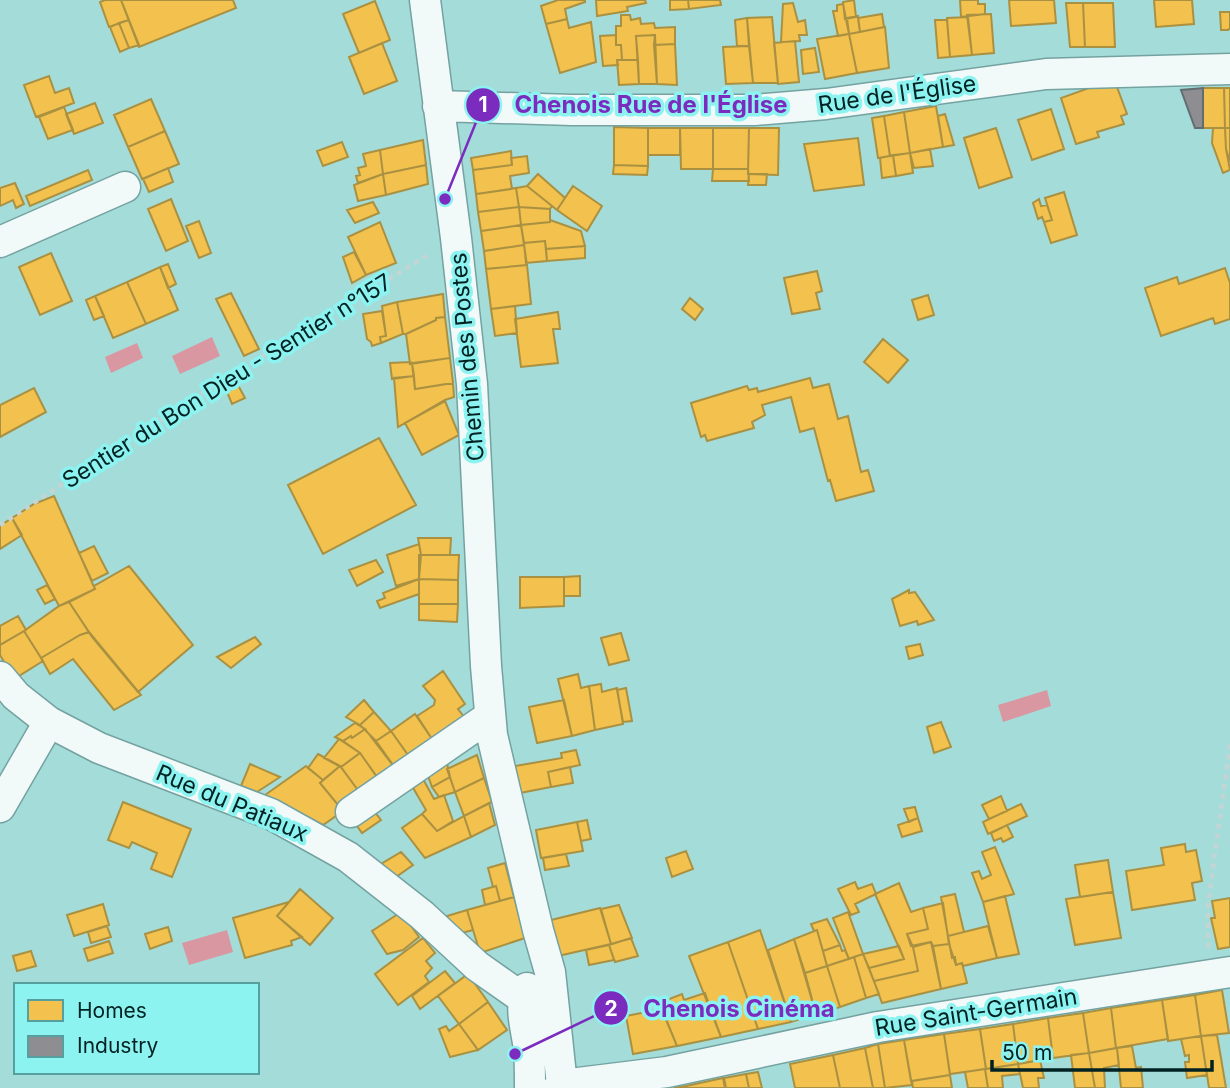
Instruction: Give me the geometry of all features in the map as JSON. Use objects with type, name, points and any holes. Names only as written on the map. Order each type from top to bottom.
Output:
[{"type":"street","name":"Chemin des Postes","points":[[425,0],[472,384],[492,735],[542,949],[550,972],[560,1087]]},
{"type":"street","name":"Rue de l'Église","points":[[438,106],[572,110],[754,110],[826,104],[1046,74],[1230,69]]},
{"type":"street","points":[[0,242],[125,187]]},
{"type":"street","name":"Rue du Patiaux","points":[[0,677],[16,696],[49,722],[99,748],[271,814],[348,857],[422,915],[477,966],[555,1021]]},
{"type":"street","points":[[351,813],[490,716]]},
{"type":"street","points":[[0,807],[49,722]]},
{"type":"street","points":[[530,1088],[523,1000],[542,949]]},
{"type":"street","name":"Rue Saint-Germain","points":[[560,1087],[667,1072],[878,1027],[1219,974]]},
{"type":"path","name":"Sentier du Bon Dieu - Sentier n°157","points":[[0,525],[194,398],[456,238]]},
{"type":"path","points":[[1219,974],[1208,905],[1230,744]]},
{"type":"shaded area","points":[[212,337],[220,356],[180,374],[172,356]]},
{"type":"shaded area","points":[[137,343],[143,358],[111,373],[105,357]]},
{"type":"shaded area","points":[[1047,690],[1051,706],[1003,722],[998,705]]},
{"type":"shaded area","points":[[227,930],[233,952],[189,965],[182,943]]},
{"type":"building: Homes","points":[[121,0],[129,20],[109,27],[100,2]]},
{"type":"building: Homes","points":[[121,0],[233,0],[236,8],[139,47]]},
{"type":"building: Homes","points":[[558,0],[585,2],[565,9],[567,19],[546,24],[541,6]]},
{"type":"building: Homes","points":[[596,0],[645,0],[646,3],[627,7],[628,11],[597,16]]},
{"type":"building: Homes","points":[[670,0],[688,0],[689,9],[670,10]]},
{"type":"building: Homes","points":[[688,0],[720,0],[721,5],[689,9]]},
{"type":"building: Homes","points":[[854,0],[856,17],[845,19],[843,2]]},
{"type":"building: Homes","points":[[960,0],[978,0],[978,4],[985,4],[985,14],[961,17]]},
{"type":"building: Homes","points":[[1009,0],[1054,0],[1056,23],[1011,26]]},
{"type":"building: Homes","points":[[1154,0],[1192,0],[1194,24],[1156,27]]},
{"type":"building: Homes","points":[[375,1],[390,40],[359,53],[343,14]]},
{"type":"building: Homes","points":[[793,3],[798,22],[805,20],[807,35],[799,35],[800,41],[781,42],[783,4]]},
{"type":"building: Homes","points":[[1066,3],[1083,3],[1085,47],[1070,47]]},
{"type":"building: Homes","points":[[1083,3],[1113,3],[1115,47],[1085,47]]},
{"type":"building: Homes","points":[[843,4],[849,34],[838,36],[833,11],[837,11],[837,5]]},
{"type":"building: Homes","points":[[1220,12],[1230,12],[1228,30],[1221,30]]},
{"type":"building: Homes","points":[[882,14],[884,27],[860,32],[858,18]]},
{"type":"building: Homes","points":[[991,14],[994,53],[972,55],[967,15]]},
{"type":"building: Homes","points":[[621,15],[630,15],[631,20],[640,18],[641,24],[654,23],[655,28],[675,27],[675,44],[654,45],[655,35],[636,36],[638,60],[622,60],[621,45],[616,45],[616,26],[621,26]]},
{"type":"building: Homes","points":[[858,16],[860,32],[849,34],[847,18]]},
{"type":"building: Homes","points":[[772,17],[778,83],[753,83],[747,18]]},
{"type":"building: Homes","points":[[968,17],[972,55],[950,57],[947,18]]},
{"type":"building: Homes","points":[[747,18],[749,46],[737,46],[735,20]]},
{"type":"building: Homes","points":[[567,19],[569,28],[591,22],[596,62],[560,73],[546,24]]},
{"type":"building: Homes","points":[[129,20],[139,45],[129,48],[119,23]]},
{"type":"building: Homes","points":[[935,20],[947,20],[950,57],[938,58]]},
{"type":"building: Homes","points":[[119,23],[129,48],[120,52],[110,27]]},
{"type":"building: Homes","points":[[885,27],[889,68],[857,73],[849,34]]},
{"type":"building: Homes","points":[[849,34],[857,73],[825,79],[817,39]]},
{"type":"building: Homes","points":[[616,35],[616,45],[621,45],[622,60],[617,60],[618,65],[603,66],[600,36]]},
{"type":"building: Homes","points":[[655,35],[657,84],[639,84],[636,36]]},
{"type":"building: Homes","points":[[795,41],[799,82],[778,84],[774,43]]},
{"type":"building: Homes","points":[[382,43],[397,81],[364,94],[349,57]]},
{"type":"building: Homes","points":[[675,44],[677,85],[657,84],[654,45]]},
{"type":"building: Homes","points":[[749,46],[753,83],[726,84],[723,47]]},
{"type":"building: Homes","points":[[815,48],[819,72],[803,74],[801,50]]},
{"type":"building: Homes","points":[[617,60],[638,60],[639,84],[619,85]]},
{"type":"building: Homes","points":[[49,76],[55,93],[69,88],[74,103],[36,117],[24,85]]},
{"type":"building: Homes","points":[[1114,79],[1127,114],[1121,116],[1124,124],[1097,132],[1099,137],[1076,144],[1061,98]]},
{"type":"building: Homes","points":[[1203,88],[1224,88],[1225,128],[1203,128]]},
{"type":"building: Homes","points":[[1224,88],[1230,88],[1230,128],[1225,128]]},
{"type":"building: Homes","points":[[151,99],[165,131],[128,147],[114,115]]},
{"type":"building: Homes","points":[[95,103],[103,123],[74,134],[66,114]]},
{"type":"building: Homes","points":[[936,106],[943,147],[910,153],[904,112]]},
{"type":"building: Homes","points":[[64,107],[73,130],[48,139],[39,117]]},
{"type":"building: Homes","points":[[1051,109],[1064,149],[1032,160],[1018,120]]},
{"type":"building: Homes","points":[[904,112],[910,153],[890,156],[884,116]]},
{"type":"building: Homes","points":[[945,114],[954,145],[943,147],[938,116]]},
{"type":"building: Homes","points":[[884,116],[890,156],[878,158],[872,118]]},
{"type":"building: Homes","points":[[614,127],[648,128],[648,166],[614,165]]},
{"type":"building: Homes","points":[[648,128],[680,128],[680,155],[648,155]]},
{"type":"building: Homes","points":[[680,128],[713,128],[713,169],[681,169]]},
{"type":"building: Homes","points":[[713,128],[749,128],[748,169],[713,169]]},
{"type":"building: Homes","points":[[749,128],[779,128],[778,175],[748,174]]},
{"type":"building: Homes","points":[[996,128],[1012,177],[979,188],[964,138]]},
{"type":"building: Homes","points":[[1213,128],[1225,128],[1230,170],[1223,173],[1212,143]]},
{"type":"building: Homes","points":[[1225,128],[1230,128],[1230,162],[1226,149]]},
{"type":"building: Homes","points":[[165,131],[179,164],[142,179],[128,147]]},
{"type":"building: Homes","points":[[858,138],[864,185],[814,191],[804,144]]},
{"type":"building: Homes","points":[[423,140],[426,165],[383,174],[380,150]]},
{"type":"building: Homes","points":[[342,142],[348,157],[323,166],[317,151]]},
{"type":"building: Homes","points":[[930,149],[933,166],[914,168],[910,153]]},
{"type":"building: Homes","points":[[380,150],[383,174],[358,183],[358,168],[366,166],[363,154]]},
{"type":"building: Homes","points":[[511,151],[512,165],[473,170],[471,158]]},
{"type":"building: Homes","points":[[910,153],[913,173],[896,176],[893,155]]},
{"type":"building: Homes","points":[[893,155],[896,176],[882,178],[880,158]]},
{"type":"building: Homes","points":[[527,156],[529,173],[510,176],[512,189],[476,194],[473,170],[512,165],[511,158]]},
{"type":"building: Homes","points":[[426,165],[428,184],[386,195],[383,174]]},
{"type":"building: Homes","points":[[614,165],[648,166],[647,175],[613,174]]},
{"type":"building: Homes","points":[[168,168],[173,182],[149,192],[143,179]]},
{"type":"building: Homes","points":[[713,169],[748,169],[749,181],[712,181]]},
{"type":"building: Homes","points":[[88,170],[92,180],[30,206],[26,196]]},
{"type":"building: Homes","points":[[383,174],[386,195],[358,201],[354,185]]},
{"type":"building: Homes","points":[[538,174],[565,198],[557,210],[527,186]]},
{"type":"building: Homes","points":[[749,174],[767,174],[766,185],[748,185]]},
{"type":"building: Homes","points":[[15,183],[24,204],[16,208],[13,200],[0,206],[0,188]]},
{"type":"building: Homes","points":[[527,186],[552,206],[550,209],[519,207],[516,188]]},
{"type":"building: Homes","points":[[573,186],[602,206],[587,231],[557,210]]},
{"type":"building: Homes","points":[[516,188],[519,207],[478,212],[476,194]]},
{"type":"building: Homes","points":[[1064,192],[1077,235],[1051,243],[1044,222],[1052,220],[1045,198]]},
{"type":"building: Homes","points":[[171,199],[188,241],[166,251],[148,209]]},
{"type":"building: Homes","points":[[1039,199],[1041,206],[1047,205],[1052,220],[1044,222],[1042,217],[1038,219],[1033,203]]},
{"type":"building: Homes","points":[[373,202],[379,213],[355,223],[347,210]]},
{"type":"building: Homes","points":[[519,207],[521,225],[481,231],[478,212]]},
{"type":"building: Homes","points":[[519,207],[550,209],[550,222],[521,225]]},
{"type":"building: Homes","points":[[550,220],[581,231],[585,246],[546,249],[545,241],[524,243],[521,225]]},
{"type":"building: Homes","points":[[199,221],[211,253],[199,258],[186,226]]},
{"type":"building: Homes","points":[[380,222],[396,263],[366,275],[348,237]]},
{"type":"building: Homes","points":[[521,225],[524,245],[484,251],[481,231]]},
{"type":"building: Homes","points":[[545,241],[547,261],[526,263],[524,243]]},
{"type":"building: Homes","points":[[524,245],[527,265],[486,269],[484,251]]},
{"type":"building: Homes","points":[[585,246],[585,258],[547,261],[546,249]]},
{"type":"building: Homes","points":[[354,252],[366,275],[352,283],[343,257]]},
{"type":"building: Homes","points":[[51,253],[72,301],[40,315],[19,267]]},
{"type":"building: Homes","points":[[168,264],[176,284],[168,288],[160,267]]},
{"type":"building: Homes","points":[[527,265],[531,304],[491,309],[486,269]]},
{"type":"building: Homes","points":[[160,267],[178,310],[146,324],[127,282]]},
{"type":"building: Homes","points":[[1225,268],[1230,283],[1230,319],[1215,324],[1213,318],[1161,336],[1145,288],[1177,277],[1179,284]]},
{"type":"building: Homes","points":[[817,271],[822,291],[816,293],[820,309],[792,314],[784,278]]},
{"type":"building: Homes","points":[[127,282],[146,324],[113,338],[95,296]]},
{"type":"building: Homes","points":[[231,293],[259,349],[244,356],[216,299]]},
{"type":"building: Homes","points":[[443,294],[445,317],[436,318],[403,334],[397,302]]},
{"type":"building: Homes","points":[[928,295],[934,315],[918,320],[912,300]]},
{"type":"building: Homes","points":[[95,296],[104,316],[94,320],[86,300]]},
{"type":"building: Homes","points":[[690,298],[703,309],[695,320],[682,309]]},
{"type":"building: Homes","points":[[397,302],[403,334],[381,343],[380,337],[386,336],[382,306]]},
{"type":"building: Homes","points":[[515,306],[517,333],[495,336],[491,309]]},
{"type":"building: Homes","points":[[382,311],[386,336],[380,337],[381,343],[372,346],[367,339],[363,314]]},
{"type":"building: Homes","points":[[558,312],[560,329],[553,329],[558,363],[521,367],[515,319]]},
{"type":"building: Homes","points":[[445,317],[450,358],[410,364],[406,334],[436,318]]},
{"type":"building: Homes","points":[[883,339],[908,360],[888,383],[864,362]]},
{"type":"building: Homes","points":[[450,358],[453,383],[415,389],[412,363]]},
{"type":"building: Homes","points":[[410,362],[414,376],[392,379],[390,363]]},
{"type":"building: Homes","points":[[414,376],[415,389],[453,383],[454,397],[398,427],[394,378]]},
{"type":"building: Homes","points":[[810,378],[813,388],[829,384],[838,419],[848,416],[861,472],[868,470],[874,491],[836,501],[814,428],[800,432],[791,397],[762,405],[765,415],[752,422],[754,428],[707,441],[705,435],[701,437],[691,403],[747,386],[749,390],[757,388],[758,392]]},
{"type":"building: Homes","points":[[238,385],[245,398],[232,404],[227,392]]},
{"type":"building: Homes","points":[[34,388],[46,412],[0,437],[0,405]]},
{"type":"building: Homes","points":[[445,401],[459,435],[422,455],[405,423]]},
{"type":"building: Homes","points":[[379,438],[416,505],[323,554],[288,485]]},
{"type":"building: Homes","points":[[54,496],[95,589],[59,606],[12,518],[34,504]]},
{"type":"building: Homes","points":[[12,518],[22,535],[0,549],[0,526]]},
{"type":"building: Homes","points":[[418,538],[451,538],[450,555],[421,555]]},
{"type":"building: Homes","points":[[419,544],[419,579],[396,586],[387,555]]},
{"type":"building: Homes","points":[[94,546],[108,573],[92,581],[79,553]]},
{"type":"building: Homes","points":[[419,555],[459,555],[458,580],[419,579]]},
{"type":"building: Homes","points":[[376,560],[383,572],[357,586],[349,570]]},
{"type":"building: Homes","points":[[129,566],[193,645],[138,692],[92,637],[69,602],[95,589],[94,586]]},
{"type":"building: Homes","points":[[580,576],[580,596],[564,596],[564,577]]},
{"type":"building: Homes","points":[[520,577],[564,577],[564,606],[520,608]]},
{"type":"building: Homes","points":[[419,579],[419,594],[380,608],[377,601],[385,598],[383,593]]},
{"type":"building: Homes","points":[[419,579],[458,580],[458,604],[419,604]]},
{"type":"building: Homes","points":[[47,585],[55,599],[45,604],[37,590]]},
{"type":"building: Homes","points":[[909,590],[909,593],[915,592],[934,620],[918,625],[917,621],[900,626],[892,599]]},
{"type":"building: Homes","points":[[69,602],[89,632],[41,658],[24,631]]},
{"type":"building: Homes","points":[[419,604],[458,604],[457,622],[419,620]]},
{"type":"building: Homes","points":[[18,616],[26,630],[0,645],[0,626]]},
{"type":"building: Homes","points":[[24,631],[43,661],[14,679],[0,655],[0,645]]},
{"type":"building: Homes","points":[[89,632],[141,695],[114,710],[73,659],[50,674],[41,658]]},
{"type":"building: Homes","points":[[621,633],[629,660],[609,665],[601,638]]},
{"type":"building: Homes","points":[[255,637],[261,644],[231,668],[217,657]]},
{"type":"building: Homes","points":[[920,644],[923,655],[909,659],[906,647]]},
{"type":"building: Homes","points":[[443,671],[465,704],[458,709],[468,722],[436,745],[417,716],[434,705],[435,700],[423,686]]},
{"type":"building: Homes","points":[[578,674],[581,688],[589,686],[595,730],[572,736],[558,679]]},
{"type":"building: Homes","points":[[601,684],[602,692],[617,688],[623,724],[595,730],[589,686]]},
{"type":"building: Homes","points":[[626,688],[632,721],[623,722],[617,690]]},
{"type":"building: Homes","points":[[364,700],[374,712],[360,725],[346,717]]},
{"type":"building: Homes","points":[[564,700],[572,736],[537,743],[529,707]]},
{"type":"building: Homes","points":[[374,712],[391,731],[376,741],[360,725]]},
{"type":"building: Homes","points":[[415,714],[436,745],[413,762],[391,731]]},
{"type":"building: Homes","points":[[941,722],[951,747],[934,753],[927,727]]},
{"type":"building: Homes","points":[[355,723],[365,729],[343,741],[335,737]]},
{"type":"building: Homes","points":[[365,729],[398,772],[382,784],[360,753],[343,741]]},
{"type":"building: Homes","points":[[391,731],[413,762],[398,772],[376,741]]},
{"type":"building: Homes","points":[[339,739],[360,753],[341,767],[324,758]]},
{"type":"building: Homes","points":[[576,750],[580,765],[548,772],[551,787],[520,793],[515,766],[562,758],[561,753]]},
{"type":"building: Homes","points":[[360,753],[382,784],[363,797],[341,767]]},
{"type":"building: Homes","points":[[318,754],[340,766],[323,780],[308,768]]},
{"type":"building: Homes","points":[[477,755],[484,778],[455,792],[447,769]]},
{"type":"building: Homes","points":[[447,763],[450,777],[432,787],[427,773]]},
{"type":"building: Homes","points":[[250,764],[280,777],[257,792],[241,786]]},
{"type":"building: Homes","points":[[306,766],[323,780],[320,783],[343,811],[323,825],[265,795]]},
{"type":"building: Homes","points":[[340,766],[363,797],[343,811],[320,783]]},
{"type":"building: Homes","points":[[570,767],[573,783],[551,787],[548,772]]},
{"type":"building: Homes","points":[[450,777],[455,792],[439,797],[432,787]]},
{"type":"building: Homes","points":[[484,778],[492,802],[464,816],[455,792]]},
{"type":"building: Homes","points":[[423,779],[434,799],[444,795],[453,821],[437,831],[422,814],[426,810],[412,786]]},
{"type":"building: Homes","points":[[1001,796],[1007,811],[989,819],[982,805]]},
{"type":"building: Homes","points":[[123,802],[191,829],[172,877],[151,869],[157,853],[132,842],[129,848],[108,840]]},
{"type":"building: Homes","points":[[489,803],[495,825],[471,837],[464,816]]},
{"type":"building: Homes","points":[[1021,804],[1027,816],[988,834],[983,822]]},
{"type":"building: Homes","points":[[370,806],[381,820],[362,833],[352,819]]},
{"type":"building: Homes","points":[[915,807],[918,818],[909,822],[904,809]]},
{"type":"building: Homes","points":[[422,814],[437,831],[464,816],[471,837],[425,858],[402,828]]},
{"type":"building: Homes","points":[[918,818],[922,831],[902,837],[898,825]]},
{"type":"building: Homes","points":[[587,820],[591,839],[581,841],[577,822]]},
{"type":"building: Homes","points":[[577,822],[583,851],[541,858],[536,830]]},
{"type":"building: Homes","points":[[1007,825],[1013,837],[1003,842],[1001,838],[994,841],[991,833]]},
{"type":"building: Homes","points":[[1185,844],[1186,852],[1196,850],[1202,881],[1192,883],[1195,900],[1132,910],[1126,871],[1164,865],[1161,848]]},
{"type":"building: Homes","points":[[995,847],[1014,894],[983,902],[972,873],[979,871],[982,879],[991,875],[982,852]]},
{"type":"building: Homes","points":[[686,851],[693,869],[672,877],[666,858]]},
{"type":"building: Homes","points":[[401,852],[413,865],[396,877],[381,864]]},
{"type":"building: Homes","points":[[566,854],[569,866],[545,870],[543,858]]},
{"type":"building: Homes","points":[[1108,860],[1113,892],[1080,897],[1075,865]]},
{"type":"building: Homes","points":[[505,863],[514,897],[500,901],[488,868]]},
{"type":"building: Homes","points":[[855,882],[858,889],[872,884],[876,894],[855,904],[859,912],[851,915],[838,889]]},
{"type":"building: Homes","points":[[899,883],[911,912],[923,908],[928,929],[907,934],[918,971],[874,981],[869,968],[904,959],[875,894]]},
{"type":"building: Homes","points":[[496,886],[500,901],[485,905],[482,890]]},
{"type":"building: Homes","points":[[300,889],[333,918],[310,945],[277,916]]},
{"type":"building: Homes","points":[[1113,892],[1121,938],[1075,945],[1066,899]]},
{"type":"building: Homes","points":[[955,894],[964,932],[948,936],[941,897]]},
{"type":"building: Homes","points":[[1005,896],[1019,954],[997,958],[983,902]]},
{"type":"building: Homes","points":[[514,897],[525,938],[480,953],[467,910]]},
{"type":"building: Homes","points":[[1230,898],[1230,947],[1218,949],[1211,918],[1215,918],[1212,901]]},
{"type":"building: Homes","points":[[289,902],[277,916],[302,937],[291,941],[292,945],[245,958],[233,918]]},
{"type":"building: Homes","points":[[943,903],[949,944],[933,946],[931,942],[911,946],[907,934],[928,929],[923,908]]},
{"type":"building: Homes","points":[[103,904],[109,925],[74,936],[67,915]]},
{"type":"building: Homes","points":[[619,905],[632,938],[611,944],[601,909]]},
{"type":"building: Homes","points":[[600,908],[611,944],[558,956],[551,920]]},
{"type":"building: Homes","points":[[467,910],[473,930],[462,933],[444,917]]},
{"type":"building: Homes","points":[[401,912],[419,937],[403,950],[387,954],[372,931]]},
{"type":"building: Homes","points":[[848,912],[863,954],[849,959],[833,918]]},
{"type":"building: Homes","points":[[827,919],[840,945],[823,951],[817,930],[814,931],[811,924]]},
{"type":"building: Homes","points":[[107,926],[111,937],[91,943],[88,932]]},
{"type":"building: Homes","points":[[988,926],[997,958],[963,966],[962,963],[956,965],[948,936]]},
{"type":"building: Homes","points":[[168,927],[172,941],[150,949],[145,934]]},
{"type":"building: Homes","points":[[760,930],[791,1022],[758,1029],[728,942]]},
{"type":"building: Homes","points":[[817,930],[827,966],[805,973],[794,939]]},
{"type":"building: Homes","points":[[423,938],[435,953],[426,961],[432,968],[425,976],[429,982],[398,1005],[375,974]]},
{"type":"building: Homes","points":[[631,938],[638,956],[615,962],[609,945]]},
{"type":"building: Homes","points":[[794,939],[816,1014],[791,1022],[768,950]]},
{"type":"building: Homes","points":[[109,941],[113,953],[88,961],[84,949]]},
{"type":"building: Homes","points":[[728,942],[758,1029],[721,1037],[689,956]]},
{"type":"building: Homes","points":[[931,942],[941,989],[882,1003],[874,981],[918,971],[913,947]]},
{"type":"building: Homes","points":[[949,944],[956,965],[962,963],[967,983],[941,989],[933,946]]},
{"type":"building: Homes","points":[[609,945],[614,960],[589,965],[586,950]]},
{"type":"building: Homes","points":[[840,945],[849,959],[827,966],[823,951]]},
{"type":"building: Homes","points":[[899,946],[904,959],[869,968],[863,954]]},
{"type":"building: Homes","points":[[31,951],[36,966],[17,971],[13,956]]},
{"type":"building: Homes","points":[[863,954],[879,994],[866,998],[854,957]]},
{"type":"building: Homes","points":[[854,957],[866,998],[840,1007],[827,966]]},
{"type":"building: Homes","points":[[827,966],[840,1007],[816,1014],[805,973]]},
{"type":"building: Homes","points":[[445,971],[455,983],[420,1009],[412,996]]},
{"type":"building: Homes","points":[[468,974],[488,1002],[459,1024],[438,996]]},
{"type":"building: Homes","points":[[1222,990],[1229,1033],[1201,1036],[1195,995]]},
{"type":"building: Homes","points":[[705,993],[721,1037],[677,1046],[659,1003],[682,994],[684,1000]]},
{"type":"building: Homes","points":[[1195,995],[1201,1036],[1168,1041],[1162,1000]]},
{"type":"building: Homes","points":[[1162,1000],[1168,1039],[1116,1048],[1111,1008]]},
{"type":"building: Homes","points":[[488,1002],[507,1030],[478,1050],[459,1024]]},
{"type":"building: Homes","points":[[1111,1008],[1116,1048],[1089,1053],[1083,1013]]},
{"type":"building: Homes","points":[[662,1009],[677,1046],[633,1054],[626,1016]]},
{"type":"building: Homes","points":[[1083,1013],[1089,1053],[1053,1058],[1048,1018]]},
{"type":"building: Homes","points":[[1048,1018],[1053,1058],[1018,1064],[1013,1024]]},
{"type":"building: Homes","points":[[459,1024],[478,1050],[450,1057],[439,1029],[446,1026],[449,1031]]},
{"type":"building: Homes","points":[[1013,1024],[1018,1064],[986,1069],[980,1029]]},
{"type":"building: Homes","points":[[980,1029],[986,1069],[950,1074],[944,1034]]},
{"type":"building: Homes","points":[[944,1034],[950,1075],[911,1081],[904,1040]]},
{"type":"building: Homes","points":[[1217,1035],[1226,1088],[1209,1088],[1201,1036]]},
{"type":"building: Homes","points":[[1201,1036],[1207,1075],[1187,1078],[1185,1062],[1189,1062],[1189,1055],[1185,1056],[1181,1039]]},
{"type":"building: Homes","points":[[904,1040],[912,1085],[885,1088],[878,1044]]},
{"type":"building: Homes","points":[[878,1044],[885,1088],[873,1088],[865,1048]]},
{"type":"building: Homes","points":[[1132,1046],[1136,1068],[1141,1067],[1143,1088],[1121,1088],[1117,1048]]},
{"type":"building: Homes","points":[[865,1048],[873,1088],[840,1088],[833,1055]]},
{"type":"building: Homes","points":[[1117,1048],[1119,1065],[1104,1068],[1105,1088],[1095,1088],[1089,1053]]},
{"type":"building: Homes","points":[[1089,1053],[1095,1088],[1075,1088],[1071,1055]]},
{"type":"building: Homes","points":[[833,1055],[840,1088],[795,1088],[790,1064]]},
{"type":"building: Homes","points":[[1040,1060],[1044,1078],[1038,1078],[1039,1088],[1023,1088],[1018,1064]]},
{"type":"building: Homes","points":[[1018,1064],[1020,1074],[1002,1076],[1003,1088],[988,1088],[985,1069]]},
{"type":"building: Homes","points":[[985,1069],[988,1088],[968,1088],[965,1072]]},
{"type":"building: Homes","points":[[758,1072],[762,1088],[749,1088],[746,1074]]},
{"type":"building: Homes","points":[[746,1074],[749,1088],[726,1088],[724,1078]]},
{"type":"building: Homes","points":[[950,1075],[952,1088],[913,1088],[912,1081]]},
{"type":"building: Homes","points":[[723,1078],[725,1088],[674,1088],[686,1086]]},
{"type":"building: Industry","points":[[1203,88],[1203,128],[1195,128],[1181,90]]},
{"type":"place","name":"Chenois Rue de l'Église","points":[[445,199]]},
{"type":"place","name":"Chenois Cinéma","points":[[515,1054]]}]
